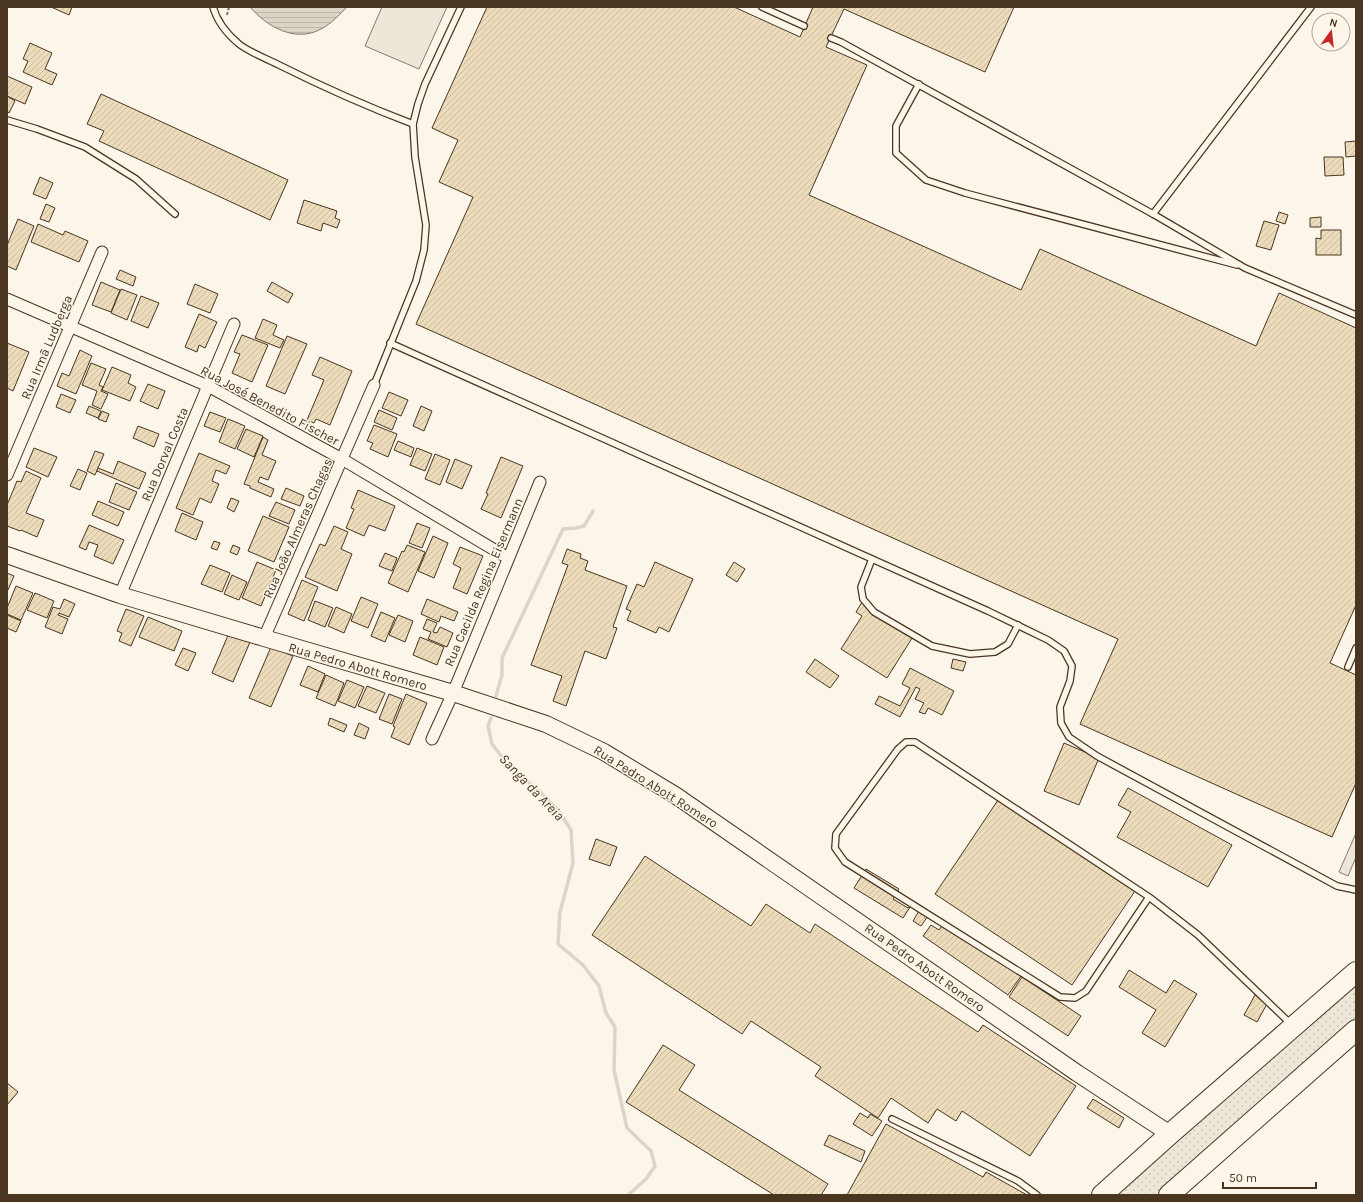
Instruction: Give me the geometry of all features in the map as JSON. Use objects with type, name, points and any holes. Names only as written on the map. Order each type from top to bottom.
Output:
[{"type":"highway","points":[[1102,1195],[1356,972]]},
{"type":"highway","points":[[1169,1195],[1356,1030]]},
{"type":"highway","points":[[1186,1195],[1356,1045]]},
{"type":"street","name":"Rua Irmã Ludberga","points":[[7,475],[102,252]]},
{"type":"street","name":"Rua José Benedito Fischer","points":[[7,299],[208,386],[342,459],[508,558]]},
{"type":"street","name":"Rua Dorval Costa","points":[[120,595],[234,324]]},
{"type":"street","name":"Rua João Almeras Chagas","points":[[264,638],[374,386]]},
{"type":"street","name":"Rua Cacilda Regina Eisermann","points":[[432,739],[453,693],[540,482]]},
{"type":"street","name":"Rua Pedro Abott Romero","points":[[7,556],[120,595],[453,693],[546,724],[604,752],[668,791],[791,874],[1076,1073],[1170,1134]]},
{"type":"lane","points":[[213,7],[219,22],[240,45],[291,71],[412,124]]},
{"type":"lane","points":[[374,386],[416,280],[424,250],[426,225],[415,157],[412,124],[425,84],[461,7]]},
{"type":"lane","points":[[762,7],[804,26]]},
{"type":"lane","points":[[1153,214],[1310,7]]},
{"type":"lane","points":[[831,38],[919,84],[1153,214],[1245,268],[1356,315]]},
{"type":"lane","points":[[919,84],[896,126],[896,153],[926,180],[973,195],[1245,268]]},
{"type":"lane","points":[[7,120],[37,129],[85,148],[136,178],[175,214]]},
{"type":"lane","points":[[390,343],[872,559],[1048,640],[1064,652],[1072,666],[1070,681],[1060,707],[1060,723],[1069,738],[1104,760],[1337,886],[1356,890]]},
{"type":"lane","points":[[872,559],[861,587],[864,599],[874,612],[932,646],[970,654],[995,652],[1008,644],[1018,625]]},
{"type":"lane","points":[[1348,667],[1356,648]]},
{"type":"lane","points":[[1149,897],[1086,991],[1075,998],[1060,997],[845,862],[835,848],[836,834],[898,749],[906,742],[915,742],[1149,897],[1198,935],[1293,1026]]},
{"type":"lane","points":[[892,1119],[1018,1181],[1037,1195]]},
{"type":"shaded area","points":[[250,7],[347,7],[325,27],[311,33],[302,34],[282,31],[265,21]]},
{"type":"shaded area","points":[[382,7],[447,7],[419,69],[365,46]]},
{"type":"shaded area","points":[[1356,833],[1356,857],[1348,876],[1339,872]]},
{"type":"shaded area","points":[[1356,982],[1356,1021],[1158,1195],[1113,1195]]},
{"type":"building","points":[[51,7],[72,7],[69,15]]},
{"type":"building","points":[[487,7],[734,7],[800,37],[813,7],[1014,7],[985,72],[844,9],[826,47],[867,65],[809,195],[1021,290],[1040,249],[1256,346],[1279,293],[1356,328],[1356,605],[1330,663],[1356,675],[1356,783],[1332,837],[1080,724],[1118,639],[416,324],[473,197],[439,182],[458,140],[432,128]]},
{"type":"building","points":[[30,43],[52,53],[45,69],[57,74],[52,85],[23,72],[28,61],[23,59]]},
{"type":"building","points":[[7,76],[32,87],[25,104],[7,96]]},
{"type":"building","points":[[101,94],[288,180],[270,220],[99,141],[104,131],[87,124]]},
{"type":"building","points":[[7,96],[15,101],[9,113],[7,111]]},
{"type":"building","points":[[1356,141],[1356,156],[1346,157],[1345,142]]},
{"type":"building","points":[[1324,157],[1343,157],[1344,175],[1325,176]]},
{"type":"building","points":[[40,177],[53,183],[46,199],[33,194]]},
{"type":"building","points":[[304,200],[337,211],[335,218],[340,220],[337,228],[323,223],[321,231],[297,223]]},
{"type":"building","points":[[46,204],[55,208],[49,222],[40,219]]},
{"type":"building","points":[[1279,212],[1288,215],[1285,224],[1276,221]]},
{"type":"building","points":[[1321,217],[1321,227],[1310,227],[1310,218]]},
{"type":"building","points":[[18,219],[34,226],[16,270],[7,266],[7,245]]},
{"type":"building","points":[[1264,221],[1279,225],[1271,250],[1256,246]]},
{"type":"building","points":[[38,224],[63,235],[65,231],[88,241],[79,262],[31,242]]},
{"type":"building","points":[[1321,230],[1341,230],[1341,255],[1316,255],[1316,238],[1321,239]]},
{"type":"building","points":[[120,270],[136,277],[133,286],[116,279]]},
{"type":"building","points":[[101,282],[120,290],[111,312],[92,305]]},
{"type":"building","points":[[272,282],[293,294],[288,303],[267,291]]},
{"type":"building","points":[[195,284],[218,294],[210,313],[187,304]]},
{"type":"building","points":[[121,289],[137,295],[127,320],[111,313]]},
{"type":"building","points":[[141,296],[159,303],[148,328],[131,321]]},
{"type":"building","points":[[199,314],[217,322],[205,348],[199,345],[197,352],[185,347]]},
{"type":"building","points":[[263,319],[277,325],[273,335],[284,340],[280,348],[255,338]]},
{"type":"building","points":[[242,335],[268,345],[252,382],[232,373],[240,354],[234,352]]},
{"type":"building","points":[[287,336],[307,344],[285,394],[266,386]]},
{"type":"building","points":[[7,343],[29,352],[13,391],[7,388]]},
{"type":"building","points":[[80,350],[92,356],[76,394],[57,386],[62,373],[69,376]]},
{"type":"building","points":[[320,357],[352,371],[330,425],[316,419],[314,423],[307,420],[324,380],[312,375]]},
{"type":"building","points":[[91,363],[106,369],[99,385],[103,387],[101,391],[108,394],[101,409],[92,405],[97,391],[82,385]]},
{"type":"building","points":[[112,367],[131,375],[128,383],[136,387],[130,401],[102,390]]},
{"type":"building","points":[[148,384],[165,391],[158,409],[140,401]]},
{"type":"building","points":[[389,392],[408,400],[401,416],[382,408]]},
{"type":"building","points":[[61,394],[76,400],[70,413],[56,407]]},
{"type":"building","points":[[89,406],[101,411],[98,418],[86,413]]},
{"type":"building","points":[[421,406],[432,411],[424,431],[413,426]]},
{"type":"building","points":[[379,410],[397,418],[392,430],[374,422]]},
{"type":"building","points":[[102,411],[109,414],[106,422],[98,419]]},
{"type":"building","points":[[210,412],[226,418],[220,432],[204,426]]},
{"type":"building","points":[[228,419],[245,426],[235,449],[219,442]]},
{"type":"building","points":[[374,425],[397,434],[388,457],[370,449],[373,443],[367,441]]},
{"type":"building","points":[[138,426],[159,434],[154,447],[133,438]]},
{"type":"building","points":[[246,429],[263,436],[254,457],[237,449]]},
{"type":"building","points":[[263,437],[268,440],[262,455],[276,461],[268,480],[260,477],[258,482],[274,489],[271,497],[244,484]]},
{"type":"building","points":[[398,441],[414,448],[411,457],[394,450]]},
{"type":"building","points":[[34,448],[57,457],[48,477],[26,467]]},
{"type":"building","points":[[417,448],[432,454],[425,471],[410,465]]},
{"type":"building","points":[[95,451],[104,454],[95,475],[87,471]]},
{"type":"building","points":[[199,453],[230,466],[226,474],[216,470],[212,481],[219,484],[211,503],[200,498],[193,515],[176,508]]},
{"type":"building","points":[[435,454],[450,460],[440,485],[425,479]]},
{"type":"building","points":[[501,457],[523,466],[501,518],[481,509]]},
{"type":"building","points":[[455,459],[472,466],[462,489],[446,482]]},
{"type":"building","points":[[118,461],[146,473],[139,489],[97,471],[98,468],[113,474]]},
{"type":"building","points":[[78,469],[87,473],[80,490],[70,486]]},
{"type":"building","points":[[26,471],[41,478],[26,513],[44,520],[37,537],[7,526],[7,505],[17,481],[21,482]]},
{"type":"building","points":[[116,483],[137,492],[129,510],[109,502]]},
{"type":"building","points":[[286,488],[304,496],[300,506],[281,499]]},
{"type":"building","points":[[358,490],[395,506],[385,531],[369,525],[364,536],[346,528],[354,509],[351,508]]},
{"type":"building","points":[[231,498],[239,501],[234,512],[227,508]]},
{"type":"building","points":[[98,501],[124,512],[118,526],[92,515]]},
{"type":"building","points":[[276,502],[295,510],[289,524],[269,516]]},
{"type":"building","points":[[182,513],[203,522],[196,540],[175,531]]},
{"type":"building","points":[[263,516],[289,527],[274,562],[248,551]]},
{"type":"building","points":[[417,523],[430,528],[422,548],[409,543]]},
{"type":"building","points":[[89,525],[124,540],[113,564],[94,556],[98,545],[89,542],[86,550],[79,547]]},
{"type":"building","points":[[334,526],[348,532],[341,549],[352,554],[337,591],[305,577],[320,544],[325,546]]},
{"type":"building","points":[[433,536],[448,543],[434,578],[418,571]]},
{"type":"building","points":[[214,541],[220,543],[217,550],[211,548]]},
{"type":"building","points":[[233,545],[240,548],[237,555],[230,552]]},
{"type":"building","points":[[407,545],[425,552],[408,592],[388,583],[402,551],[404,552]]},
{"type":"building","points":[[460,547],[483,556],[467,594],[453,588],[461,568],[453,564]]},
{"type":"building","points":[[567,549],[581,554],[580,558],[588,561],[585,570],[627,586],[613,627],[617,628],[606,659],[585,651],[566,706],[553,701],[562,676],[531,665],[568,565],[562,563]]},
{"type":"building","points":[[385,553],[397,558],[392,571],[379,566]]},
{"type":"building","points":[[257,562],[276,570],[261,606],[242,598]]},
{"type":"building","points":[[655,562],[693,579],[669,632],[659,627],[656,633],[627,620],[631,611],[626,609],[637,584],[644,587]]},
{"type":"building","points":[[734,562],[745,569],[737,582],[726,575]]},
{"type":"building","points":[[210,565],[230,573],[222,592],[201,584]]},
{"type":"building","points":[[7,573],[14,576],[7,592]]},
{"type":"building","points":[[232,575],[247,582],[239,600],[224,594]]},
{"type":"building","points":[[302,580],[318,587],[304,621],[288,614]]},
{"type":"building","points":[[16,586],[33,593],[21,620],[7,614],[7,608]]},
{"type":"building","points":[[35,593],[54,601],[47,618],[27,610]]},
{"type":"building","points":[[361,597],[378,604],[368,628],[351,621]]},
{"type":"building","points":[[64,599],[75,604],[69,617],[59,613],[58,615],[68,619],[62,634],[45,627],[53,607],[60,609]]},
{"type":"building","points":[[427,599],[458,612],[454,621],[441,616],[439,622],[421,614]]},
{"type":"building","points":[[315,601],[333,608],[325,627],[308,620]]},
{"type":"building","points":[[862,602],[914,635],[887,678],[841,649],[862,616],[856,612]]},
{"type":"building","points":[[336,607],[352,614],[344,633],[328,626]]},
{"type":"building","points":[[126,609],[144,616],[131,646],[119,641],[122,633],[117,631]]},
{"type":"building","points":[[381,612],[395,618],[385,642],[371,636]]},
{"type":"building","points":[[7,615],[21,621],[16,632],[7,628]]},
{"type":"building","points":[[398,615],[413,621],[405,642],[389,635]]},
{"type":"building","points":[[148,617],[182,631],[174,651],[139,637]]},
{"type":"building","points":[[427,619],[437,623],[433,632],[437,633],[440,627],[453,633],[447,647],[428,639],[431,632],[423,629]]},
{"type":"building","points":[[229,633],[250,642],[233,682],[212,673]]},
{"type":"building","points":[[420,637],[444,647],[437,665],[413,655]]},
{"type":"building","points":[[271,647],[293,656],[271,707],[249,698]]},
{"type":"building","points":[[183,648],[196,653],[188,671],[175,665]]},
{"type":"building","points":[[815,659],[839,676],[830,688],[806,672]]},
{"type":"building","points":[[953,659],[966,662],[963,671],[951,668]]},
{"type":"building","points":[[308,666],[325,674],[318,692],[300,685]]},
{"type":"building","points":[[910,668],[954,691],[942,715],[928,708],[925,714],[919,712],[924,703],[915,699],[920,689],[916,687],[900,717],[875,704],[879,696],[900,706],[910,688],[902,684]]},
{"type":"building","points":[[326,675],[344,683],[335,706],[316,698]]},
{"type":"building","points":[[347,680],[364,687],[355,708],[338,701]]},
{"type":"building","points":[[367,686],[385,693],[376,713],[358,706]]},
{"type":"building","points":[[389,694],[402,699],[392,724],[379,719]]},
{"type":"building","points":[[406,694],[427,703],[409,745],[391,737],[395,727],[393,726]]},
{"type":"building","points":[[330,718],[347,725],[344,732],[328,725]]},
{"type":"building","points":[[359,723],[369,728],[365,739],[354,735]]},
{"type":"building","points":[[1064,743],[1099,758],[1079,805],[1044,791]]},
{"type":"building","points":[[1128,788],[1232,845],[1208,887],[1117,837],[1131,812],[1118,805]]},
{"type":"building","points":[[998,800],[1135,891],[1072,985],[935,894]]},
{"type":"building","points":[[596,839],[617,847],[610,866],[589,859]]},
{"type":"building","points":[[645,856],[751,926],[766,904],[810,933],[815,924],[978,1032],[983,1025],[1076,1086],[1030,1156],[962,1111],[956,1121],[937,1109],[928,1123],[891,1098],[878,1118],[815,1076],[821,1067],[751,1021],[742,1034],[592,935]]},
{"type":"building","points":[[866,869],[899,889],[893,899],[908,908],[912,902],[930,913],[921,926],[913,921],[920,909],[912,904],[903,918],[854,888]]},
{"type":"building","points":[[944,923],[1021,976],[1008,995],[923,936],[931,925],[939,930]]},
{"type":"building","points":[[1129,970],[1166,993],[1174,980],[1197,994],[1165,1047],[1142,1033],[1156,1010],[1119,987]]},
{"type":"building","points":[[1022,977],[1081,1016],[1068,1036],[1009,997]]},
{"type":"building","points":[[1255,995],[1268,1002],[1257,1022],[1244,1015]]},
{"type":"building","points":[[663,1045],[695,1065],[679,1090],[828,1184],[821,1195],[774,1195],[626,1102]]},
{"type":"building","points":[[7,1083],[18,1092],[7,1105]]},
{"type":"building","points":[[1093,1099],[1124,1118],[1119,1128],[1087,1108]]},
{"type":"building","points":[[860,1113],[868,1118],[870,1114],[882,1121],[872,1136],[853,1124]]},
{"type":"building","points":[[886,1124],[983,1177],[986,1172],[1027,1195],[847,1195]]},
{"type":"building","points":[[829,1135],[865,1151],[861,1162],[824,1145]]},
{"type":"waterway","name":"Sanga da Areia","points":[[496,696],[502,675],[502,658],[563,529],[584,526],[593,511]]},
{"type":"waterway","name":"Sanga da Areia","points":[[491,718],[488,726],[492,744],[509,766],[539,791],[558,810],[571,830],[573,863],[560,912],[558,944],[583,965],[599,986],[606,1013],[615,1027],[614,1070],[627,1128],[651,1151],[655,1166],[646,1179],[628,1195]]}]
